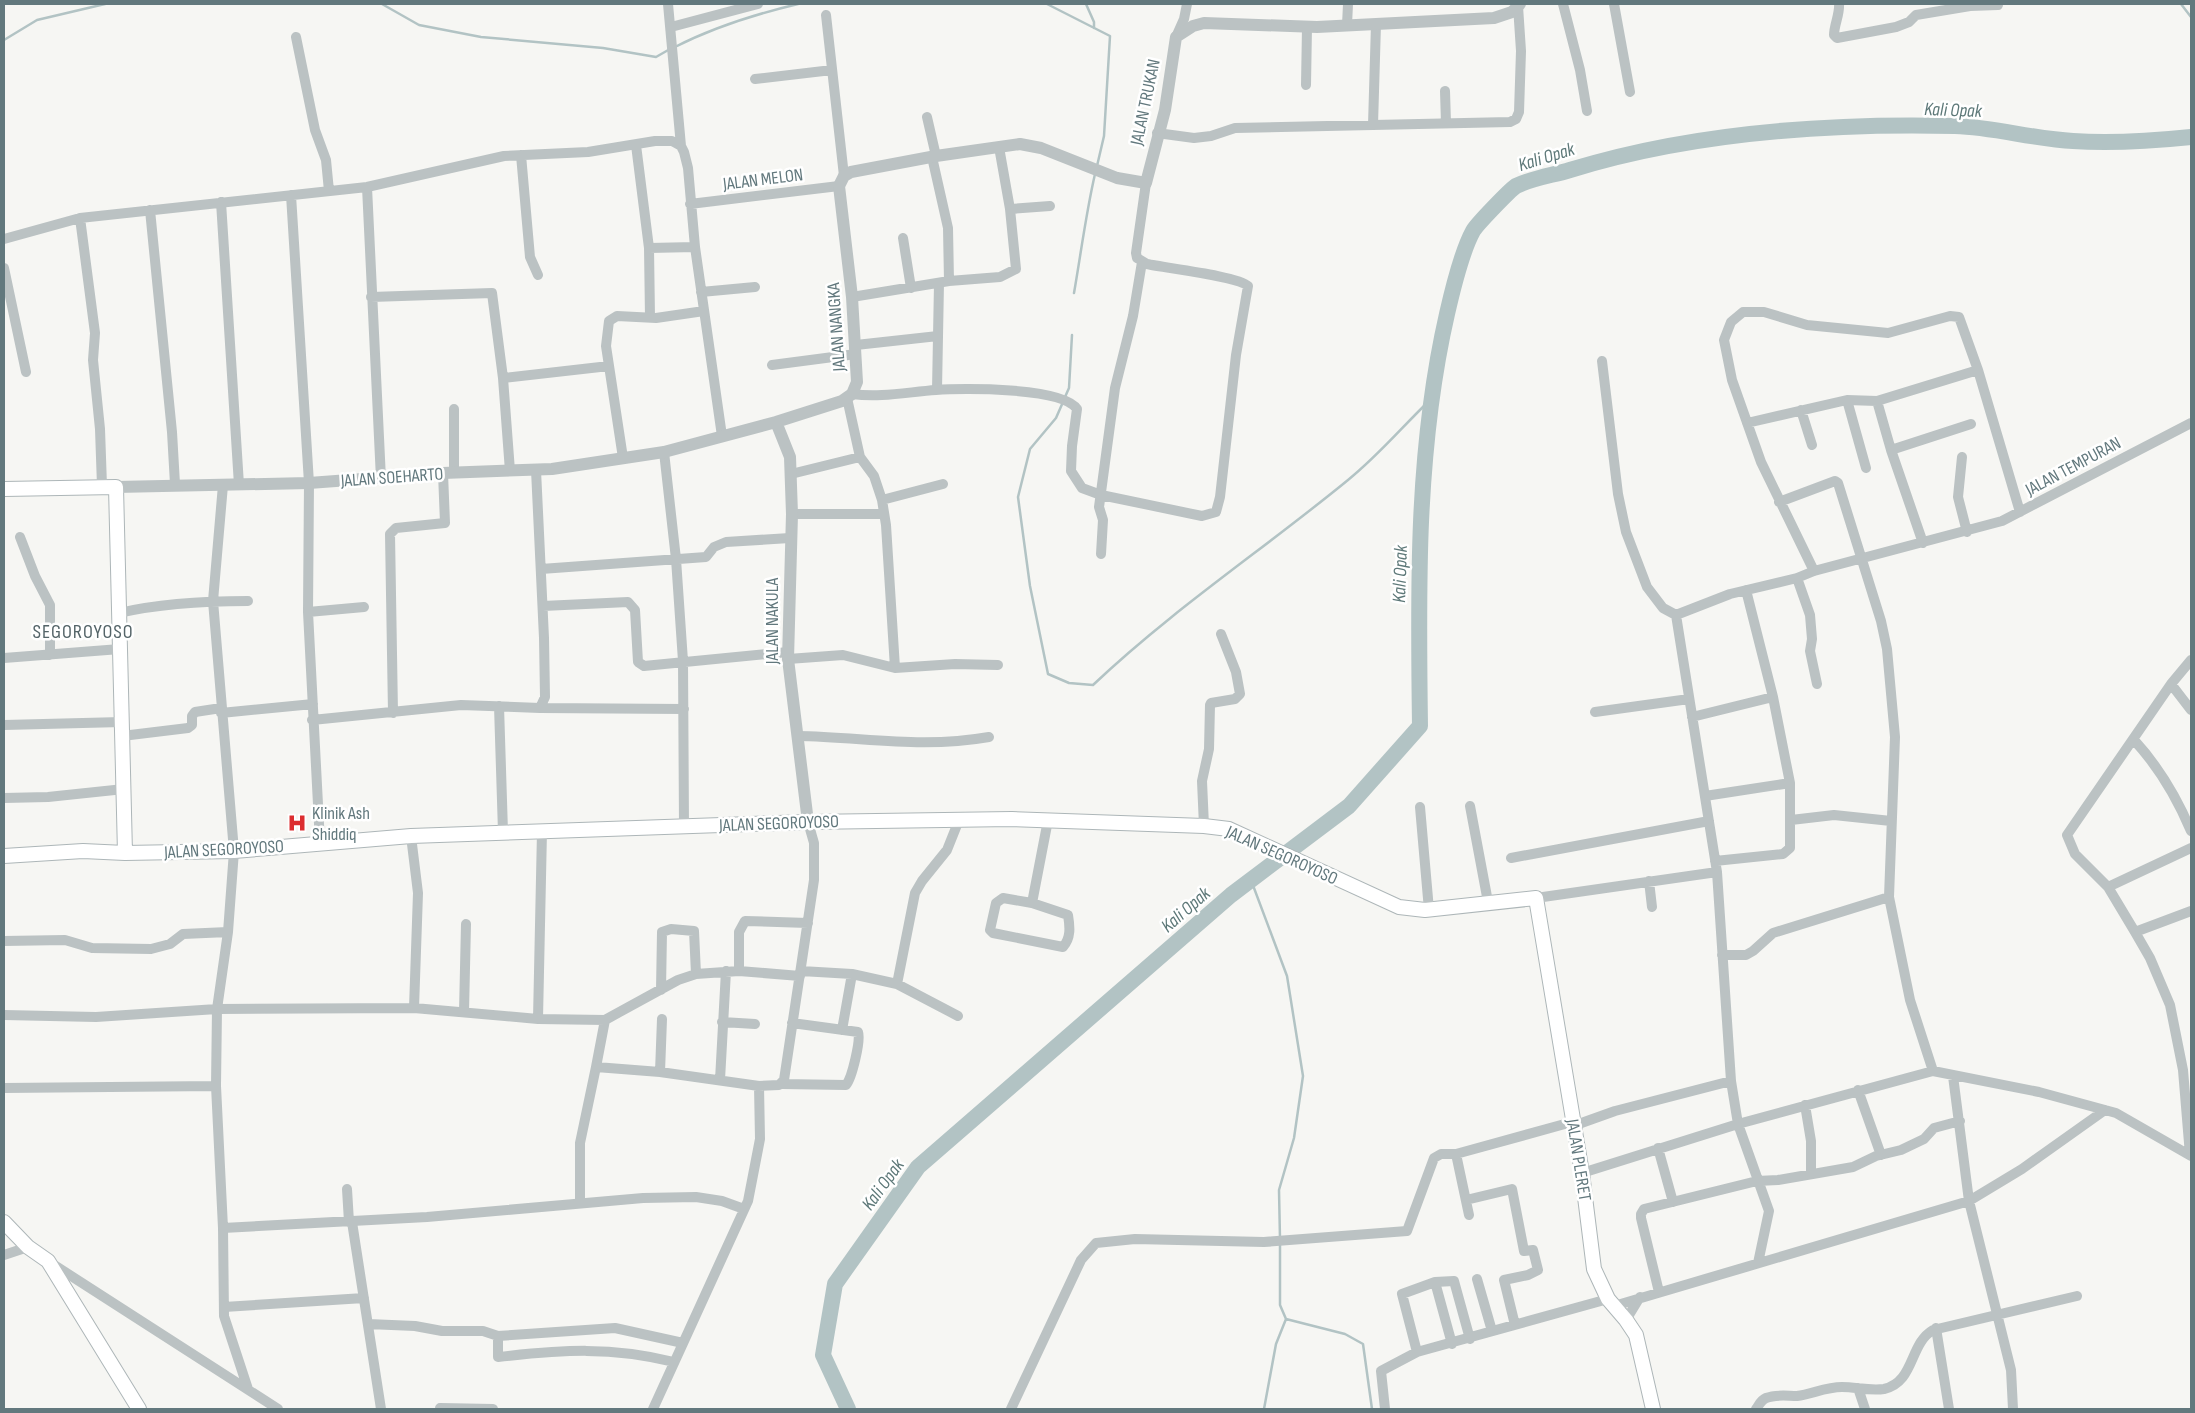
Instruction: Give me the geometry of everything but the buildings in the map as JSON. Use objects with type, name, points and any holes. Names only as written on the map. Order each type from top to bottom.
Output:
[{"type":"main road","name":"JALAN SOEHARTO","points":[[4,489],[109,486]]},
{"type":"main road","points":[[109,486],[119,614],[125,853]]},
{"type":"main road","name":"JALAN SEGOROYOSO","points":[[4,856],[83,851],[125,853],[234,851],[411,836],[503,832],[808,822],[1048,820],[1204,826],[1229,829],[1382,901],[1399,907],[1429,910],[1536,898]]},
{"type":"main road","name":"JALAN PLERET","points":[[1536,898],[1546,943],[1582,1173],[1594,1269],[1611,1303],[1636,1335],[1653,1409]]},
{"type":"main road","points":[[4,1222],[28,1248],[48,1261],[139,1409]]},
{"type":"street","points":[[668,4],[681,146],[688,168],[695,247],[722,436]]},
{"type":"street","points":[[671,30],[758,4]]},
{"type":"street","points":[[1176,38],[1187,4]]},
{"type":"street","points":[[1347,25],[1348,4]]},
{"type":"street","points":[[1563,4],[1580,70],[1587,110]]},
{"type":"street","points":[[1614,4],[1630,92]]},
{"type":"street","points":[[1839,4],[1840,9],[1834,28],[1834,36],[1837,38],[1896,27],[1909,22],[1916,15],[1970,6],[1998,5]]},
{"type":"street","points":[[1176,38],[1192,26],[1204,23],[1307,27],[1494,18],[1505,16],[1519,5]]},
{"type":"street","points":[[1157,133],[1194,138],[1211,136],[1236,128],[1510,122],[1516,119],[1519,112],[1521,51],[1519,5]]},
{"type":"street","points":[[826,15],[841,181]]},
{"type":"street","points":[[1373,125],[1376,24]]},
{"type":"street","points":[[1306,85],[1307,27]]},
{"type":"street","points":[[296,36],[314,130],[326,160],[329,191]]},
{"type":"street","name":"JALAN TRUKAN","points":[[1146,184],[1157,133],[1165,110],[1176,38]]},
{"type":"street","points":[[755,79],[832,70]]},
{"type":"street","points":[[1446,91],[1446,123]]},
{"type":"street","points":[[928,118],[948,228],[938,336],[938,390]]},
{"type":"street","points":[[4,239],[80,218],[367,186],[504,156],[588,152],[655,141],[672,141],[681,146]]},
{"type":"street","points":[[841,181],[851,172],[934,156],[1020,144],[1041,148],[1118,178],[1146,184],[1136,253],[1142,262],[1133,316],[1115,388],[1098,510],[1104,520],[1101,554]]},
{"type":"street","points":[[636,145],[649,248],[650,316]]},
{"type":"street","points":[[852,297],[944,282],[1000,277],[1016,269],[1010,209],[998,147]]},
{"type":"street","points":[[521,155],[530,257],[538,275]]},
{"type":"street","name":"JALAN MELON","points":[[690,204],[841,181]]},
{"type":"street","name":"JALAN NANGKA","points":[[841,181],[856,350],[857,382],[850,396]]},
{"type":"street","points":[[367,186],[381,479]]},
{"type":"street","points":[[291,195],[309,483],[308,612],[312,720],[320,843]]},
{"type":"street","points":[[220,202],[240,485]]},
{"type":"street","points":[[1010,209],[1050,206]]},
{"type":"street","points":[[150,210],[172,432],[175,484]]},
{"type":"street","points":[[80,218],[95,333],[94,360],[100,429],[109,486]]},
{"type":"street","points":[[903,238],[911,288]]},
{"type":"street","points":[[649,248],[695,247]]},
{"type":"street","points":[[776,422],[850,396],[877,396],[938,390],[1021,390],[1058,398],[1074,405],[1078,414],[1072,446],[1071,471],[1082,488],[1101,494],[1202,516],[1216,512],[1220,497],[1236,355],[1248,286],[1245,282],[1230,278],[1142,262]]},
{"type":"street","points":[[4,268],[26,372]]},
{"type":"street","points":[[701,292],[755,287]]},
{"type":"street","points":[[371,297],[492,293],[503,378],[510,471]]},
{"type":"street","points":[[623,458],[606,342],[609,321],[618,316],[650,316],[704,311]]},
{"type":"street","points":[[1814,571],[1760,462],[1732,380],[1724,340],[1731,322],[1743,312],[1764,312],[1808,325],[1888,333],[1955,316],[1959,317],[1964,326],[1978,370],[2020,512]]},
{"type":"street","points":[[772,365],[938,336]]},
{"type":"street","points":[[1602,361],[1618,494],[1626,532],[1648,588],[1663,608],[1676,614],[1717,872],[1731,1082],[1738,1124],[1769,1210],[1758,1263]]},
{"type":"street","points":[[503,378],[609,366]]},
{"type":"street","points":[[1747,423],[1847,400],[1877,401],[1978,370]]},
{"type":"street","points":[[850,396],[860,457],[874,476],[882,500],[895,668]]},
{"type":"street","points":[[1847,400],[1866,468]]},
{"type":"street","points":[[1877,401],[1891,450],[1923,543]]},
{"type":"street","points":[[394,713],[390,534],[396,528],[445,523],[454,409]]},
{"type":"street","points":[[1801,410],[1812,445]]},
{"type":"street","name":"JALAN SOEHARTO","points":[[109,486],[309,483],[448,473],[536,470],[664,452],[776,422]]},
{"type":"street","name":"JALAN NAKULA","points":[[776,422],[790,457],[792,514],[788,655],[808,822]]},
{"type":"street","name":"JALAN TEMPURAN","points":[[1676,614],[1746,590],[1797,578],[1814,571],[2002,521],[2191,423]]},
{"type":"street","points":[[1891,450],[1971,424]]},
{"type":"street","points":[[664,452],[676,559],[683,661],[684,826]]},
{"type":"street","points":[[791,474],[860,457]]},
{"type":"street","points":[[1962,457],[1958,497],[1966,532]]},
{"type":"street","points":[[536,470],[543,606],[545,697],[540,708]]},
{"type":"street","points":[[1779,502],[1835,481],[1838,483],[1862,559],[1887,649],[1896,738],[1889,897],[1910,1000],[1933,1071]]},
{"type":"street","points":[[882,500],[943,484]]},
{"type":"street","points":[[223,485],[213,601],[234,851],[228,932],[217,1009],[216,1086],[223,1228],[224,1316],[248,1389]]},
{"type":"street","points":[[792,514],[884,514]]},
{"type":"street","points":[[20,537],[35,576],[50,605],[50,655]]},
{"type":"street","points":[[541,568],[706,557],[714,547],[726,542],[790,538]]},
{"type":"street","points":[[1797,578],[1810,615],[1812,639],[1810,651],[1817,684]]},
{"type":"street","points":[[1715,861],[1786,853],[1790,848],[1790,783],[1773,697],[1746,590]]},
{"type":"street","points":[[119,614],[149,606],[213,601],[248,601]]},
{"type":"street","points":[[543,606],[628,602],[635,610],[640,664],[653,665],[683,661],[788,655],[843,655],[895,668],[955,664],[998,665]]},
{"type":"street","points":[[308,612],[364,607]]},
{"type":"street","points":[[1204,826],[1202,781],[1209,749],[1210,705],[1211,702],[1235,699],[1240,694],[1236,672],[1221,634]]},
{"type":"street","points":[[4,658],[120,650]]},
{"type":"street","points":[[2191,660],[2171,684],[2134,740],[2067,834],[2075,854],[2108,887],[2150,958],[2170,1004],[2178,1035],[2183,1070],[2191,1155]]},
{"type":"street","points":[[2171,684],[2191,710]]},
{"type":"street","points":[[1692,717],[1773,697]]},
{"type":"street","points":[[1595,712],[1689,699]]},
{"type":"street","points":[[4,725],[122,729],[188,728],[192,725],[192,716],[195,712],[312,704]]},
{"type":"street","points":[[312,720],[461,705],[540,708],[684,709]]},
{"type":"street","points":[[499,706],[503,832]]},
{"type":"street","points":[[797,736],[887,743],[936,744],[989,737]]},
{"type":"street","points":[[2134,740],[2150,757],[2181,806],[2191,831]]},
{"type":"street","points":[[1705,796],[1790,783]]},
{"type":"street","points":[[4,798],[48,797],[124,789]]},
{"type":"street","points":[[1470,806],[1488,902]]},
{"type":"street","points":[[1420,807],[1429,910]]},
{"type":"street","points":[[1791,820],[1834,815],[1891,821]]},
{"type":"street","points":[[897,984],[915,893],[922,881],[947,850],[959,820]]},
{"type":"street","points":[[1032,903],[1048,820]]},
{"type":"street","points":[[1511,858],[1709,821]]},
{"type":"street","points":[[782,1084],[808,923],[815,856],[814,843],[808,822]]},
{"type":"street","points":[[538,1019],[542,831]]},
{"type":"street","points":[[411,836],[418,893],[414,1008]]},
{"type":"street","points":[[2108,887],[2191,848]]},
{"type":"street","points":[[1536,898],[1717,872]]},
{"type":"street","points":[[1649,881],[1652,907]]},
{"type":"street","points":[[1722,955],[1746,955],[1774,933],[1889,897]]},
{"type":"street","points":[[1003,898],[1032,903],[1068,916],[1070,929],[1067,942],[1063,947],[993,933],[990,930],[996,902],[1003,898]]},
{"type":"street","points":[[2135,932],[2191,911]]},
{"type":"street","points":[[739,971],[739,932],[745,921],[808,923]]},
{"type":"street","points":[[464,1012],[466,924]]},
{"type":"street","points":[[661,990],[662,932],[671,929],[694,931],[696,974]]},
{"type":"street","points":[[4,942],[65,940],[92,948],[151,949],[170,944],[183,934],[228,932]]},
{"type":"street","points":[[720,1080],[726,971]]},
{"type":"street","points":[[4,1014],[96,1017],[217,1009],[414,1008],[538,1019],[605,1020],[678,980],[696,974],[739,971],[852,974],[897,984],[958,1016]]},
{"type":"street","points":[[842,1030],[852,974]]},
{"type":"street","points":[[660,1072],[662,1019]]},
{"type":"street","points":[[580,1203],[580,1143],[605,1020]]},
{"type":"street","points":[[722,1022],[755,1024]]},
{"type":"street","points":[[596,1067],[660,1072],[759,1086],[846,1084],[850,1078],[859,1036],[858,1032],[792,1023]]},
{"type":"street","points":[[1582,1173],[1738,1124],[1933,1071],[2039,1092],[2116,1113],[2191,1155]]},
{"type":"street","points":[[1953,1076],[1969,1201],[2011,1370],[2014,1409]]},
{"type":"street","points":[[1011,1409],[1081,1260],[1096,1243],[1135,1239],[1294,1241],[1407,1231],[1434,1158],[1441,1154],[1456,1154],[1731,1082]]},
{"type":"street","points":[[4,1088],[216,1086]]},
{"type":"street","points":[[653,1409],[744,1210],[751,1190],[760,1139],[759,1086]]},
{"type":"street","points":[[1858,1090],[1881,1155]]},
{"type":"street","points":[[1806,1105],[1811,1141],[1811,1174]]},
{"type":"street","points":[[1386,1409],[1381,1371],[1417,1352],[1452,1344],[1515,1325],[1659,1292],[1969,1201],[2022,1169],[2105,1110]]},
{"type":"street","points":[[1659,1292],[1641,1214],[1644,1209],[1757,1181],[1853,1167],[1916,1143],[1934,1128],[1960,1121]]},
{"type":"street","points":[[1658,1148],[1673,1202]]},
{"type":"street","points":[[1456,1154],[1469,1215]]},
{"type":"street","points":[[347,1189],[381,1409]]},
{"type":"street","points":[[1466,1200],[1512,1189],[1524,1251],[1533,1250],[1538,1270],[1528,1275],[1504,1280],[1515,1325]]},
{"type":"street","points":[[223,1228],[351,1222],[643,1198],[696,1196],[722,1201],[744,1210]]},
{"type":"street","points":[[4,1256],[28,1248]]},
{"type":"street","points":[[48,1261],[278,1409]]},
{"type":"street","points":[[1477,1279],[1492,1331]]},
{"type":"street","points":[[1417,1352],[1402,1294],[1435,1282],[1454,1281],[1470,1339]]},
{"type":"street","points":[[1435,1282],[1452,1344]]},
{"type":"street","points":[[1756,1409],[1761,1402],[1776,1396],[1796,1396],[1842,1387],[1872,1390],[1886,1388],[1899,1382],[1906,1373],[1920,1340],[1936,1328],[2077,1296]]},
{"type":"street","points":[[1626,1320],[1640,1297]]},
{"type":"street","points":[[224,1307],[364,1298]]},
{"type":"street","points":[[368,1324],[415,1326],[442,1331],[483,1331],[498,1336],[615,1328],[683,1343]]},
{"type":"street","points":[[1936,1328],[1949,1409]]},
{"type":"street","points":[[498,1336],[498,1357],[552,1351],[601,1350],[648,1356],[674,1362]]},
{"type":"street","points":[[1858,1388],[1865,1409]]},
{"type":"street","points":[[440,1408],[493,1409]]},
{"type":"waterway","points":[[4,40],[37,20],[105,4]]},
{"type":"waterway","points":[[382,4],[419,25],[481,37],[603,48],[656,57],[670,49]]},
{"type":"waterway","points":[[675,47],[735,22],[798,4]]},
{"type":"waterway","points":[[1047,4],[1110,36],[1104,136],[1097,166]]},
{"type":"waterway","points":[[1086,4],[1094,22],[1094,28]]},
{"type":"waterway","points":[[2181,4],[2191,17]]},
{"type":"waterway","name":"Kali Opak","points":[[848,1409],[823,1355],[835,1284],[918,1167],[1231,895],[1349,806],[1420,726],[1419,571],[1421,519],[1429,416],[1437,365],[1447,314],[1461,260],[1469,239],[1476,227],[1507,194],[1516,186],[1529,181],[1617,157],[1664,147],[1761,133],[1858,126],[1907,125],[1970,127],[2058,140],[2088,142],[2132,142],[2191,137]]},
{"type":"waterway","points":[[1074,293],[1095,174]]},
{"type":"waterway","points":[[1065,397],[1069,388],[1072,335]]},
{"type":"waterway","points":[[1063,402],[1056,418],[1030,449],[1018,497],[1030,586],[1048,674],[1069,683],[1093,685],[1154,631],[1359,471],[1430,400]]},
{"type":"waterway","points":[[1251,880],[1287,976],[1303,1076],[1294,1138],[1279,1190],[1280,1239]]},
{"type":"waterway","points":[[1264,1409],[1276,1344],[1286,1319],[1280,1305],[1280,1245]]},
{"type":"waterway","points":[[1286,1319],[1345,1334],[1363,1344],[1372,1409]]},
{"type":"place","name":"Klinik Ash Shiddiq","points":[[297,823]]},
{"type":"district","name":"SEGOROYOSO","points":[[83,631]]}]
